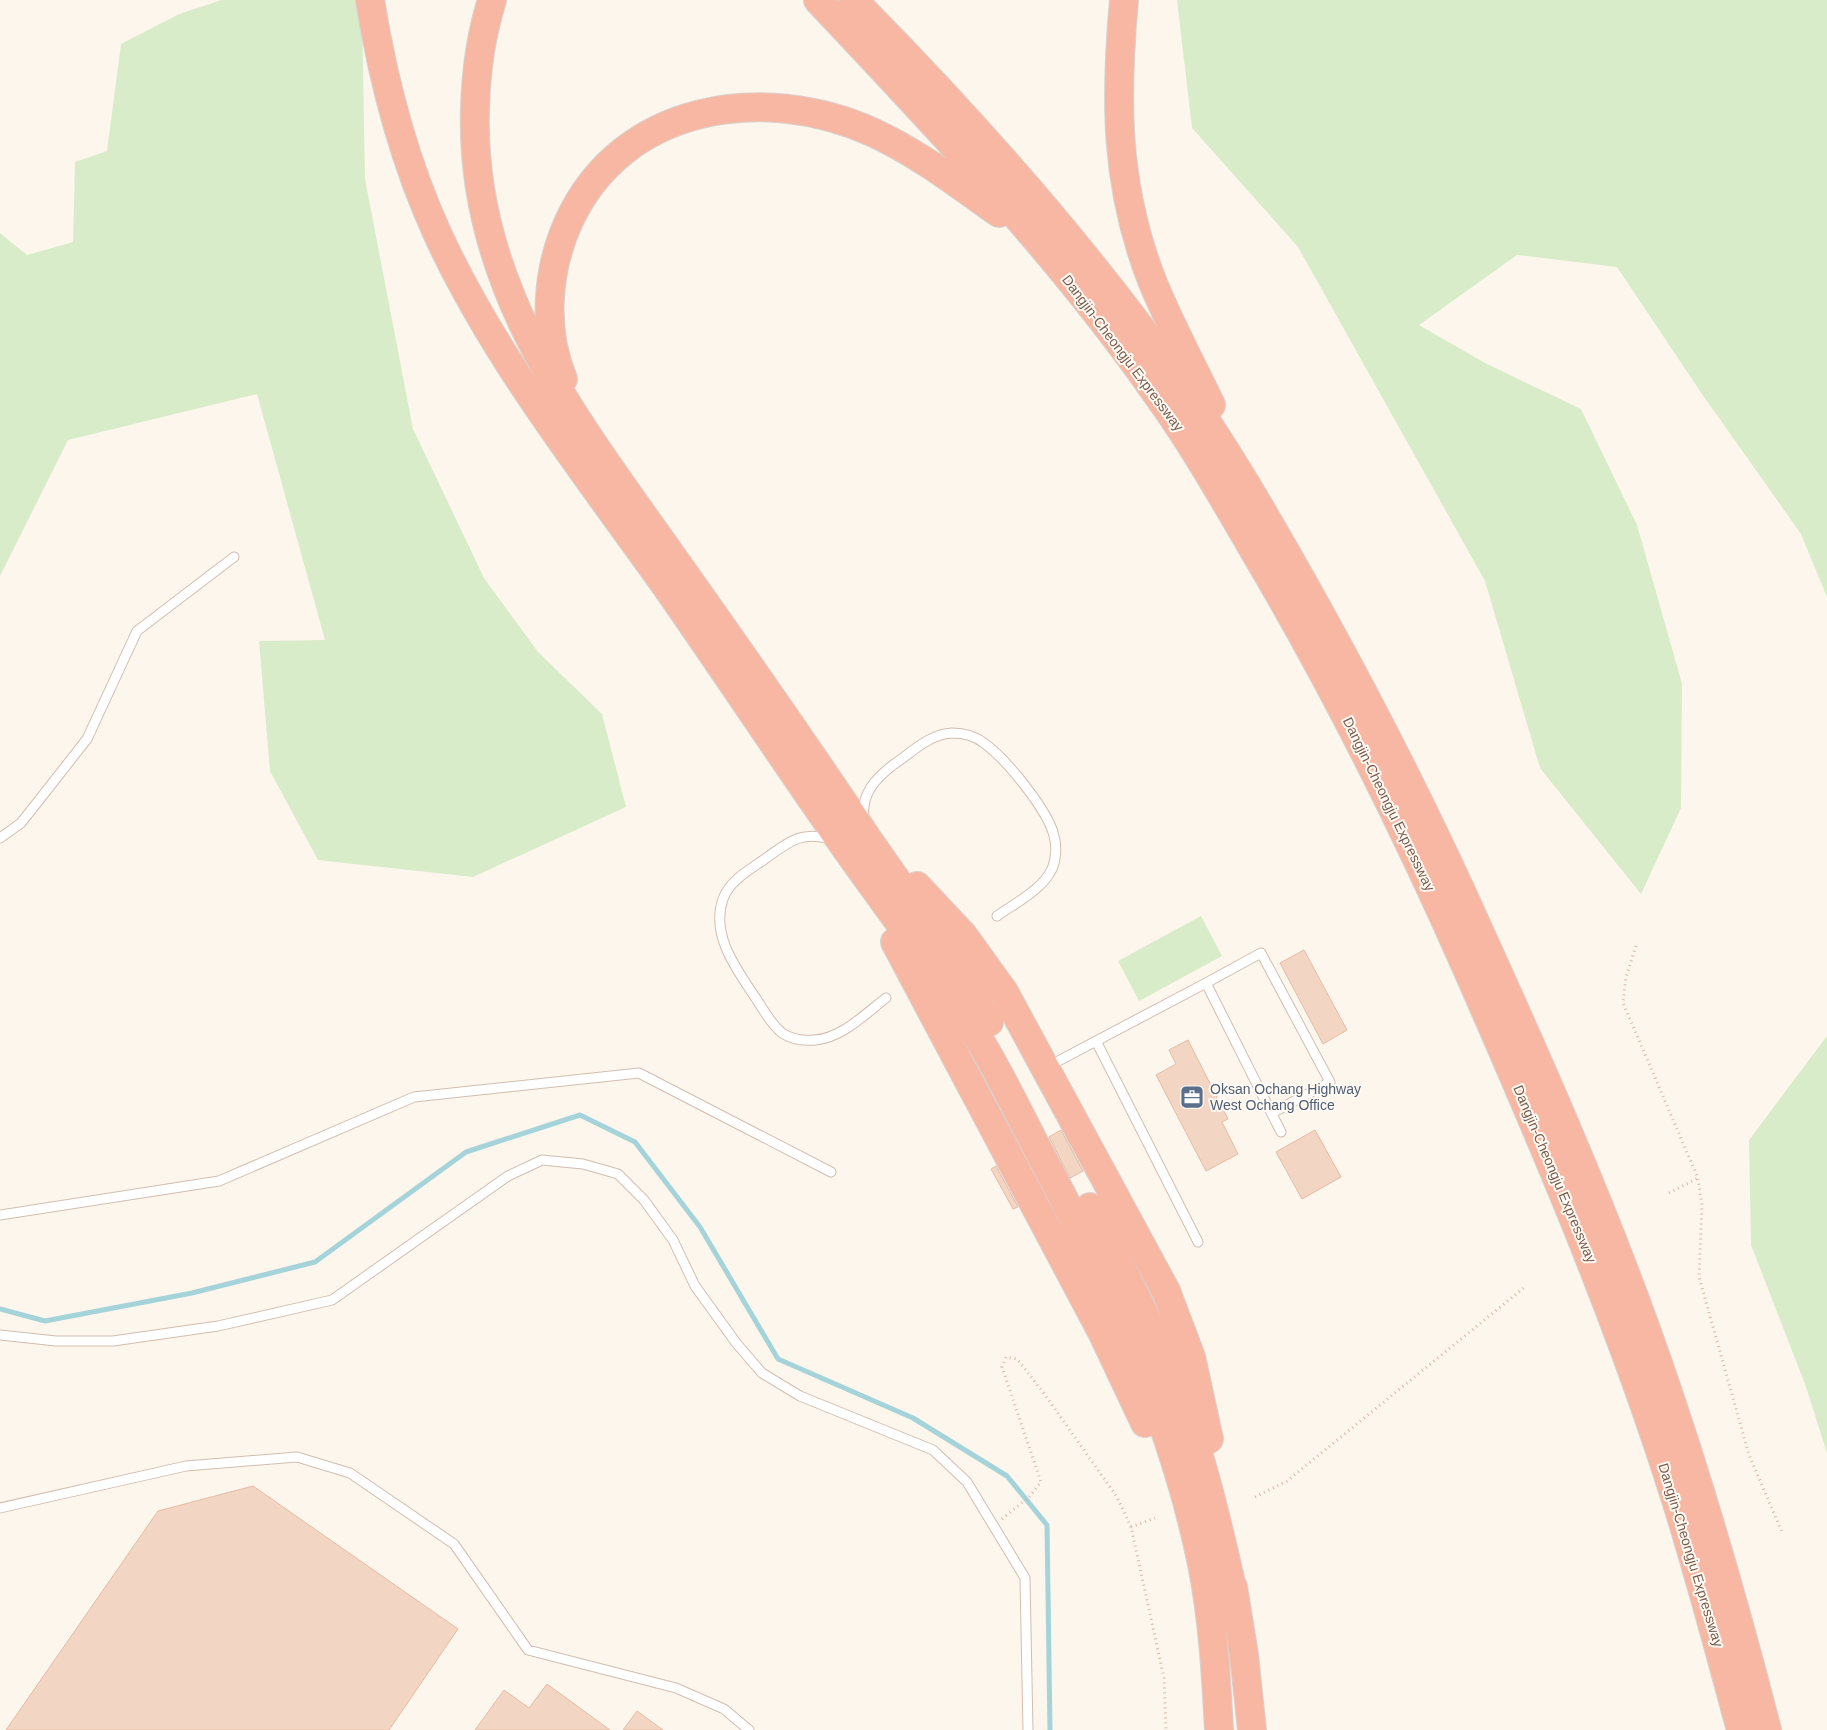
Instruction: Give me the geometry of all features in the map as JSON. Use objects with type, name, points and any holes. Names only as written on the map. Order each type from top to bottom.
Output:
[{"type":"highway","points":[[370,0],[393,109],[424,200],[465,287],[496,342],[582,470],[855,841],[904,887],[1010,1057],[1119,1262],[1158,1344],[1188,1420],[1214,1510],[1236,1605]]},
{"type":"highway","points":[[475,0],[465,48],[461,86],[460,142],[464,197],[472,246],[486,294],[512,359],[527,388]]},
{"type":"highway","points":[[492,0],[478,64],[474,122],[477,175],[488,233],[495,258],[516,312],[530,341],[587,436],[855,841],[968,1021],[1014,1101],[1088,1244],[1140,1364],[1167,1437],[1201,1563],[1213,1644],[1220,1730]]},
{"type":"highway","name":"Dangjin-Cheongju Expressway","points":[[818,0],[1003,200],[1135,364],[1204,465],[1286,605],[1397,816],[1498,1038],[1602,1290],[1675,1498],[1741,1730]]},
{"type":"highway","name":"Dangjin-Cheongju Expressway","points":[[853,0],[931,79],[1011,168],[1095,271],[1165,362],[1270,525],[1373,710],[1437,837],[1598,1202],[1640,1312],[1676,1419],[1737,1615],[1767,1730]]},
{"type":"highway","points":[[1124,0],[1118,118],[1124,172],[1135,226],[1151,278],[1169,318],[1270,525]]},
{"type":"highway","points":[[587,436],[560,372],[552,334],[550,293],[557,253],[564,232],[582,196],[604,168],[640,139],[679,120],[710,111],[771,108],[813,113],[855,125],[892,142],[935,167],[1003,216],[1044,250]]},
{"type":"highway","points":[[855,841],[947,916],[978,952],[1004,992],[1046,1067],[1166,1291],[1191,1357],[1204,1412],[1236,1605],[1252,1726]]},
{"type":"lane","points":[[0,838],[21,823],[88,739],[137,631],[234,557]]},
{"type":"lane","points":[[886,998],[840,1032],[830,1037],[814,1040],[793,1038],[781,1032],[770,1020],[738,971],[722,937],[720,916],[723,898],[728,889],[738,879],[799,837],[822,837],[855,841],[864,816],[865,799],[879,776],[935,736],[959,733],[979,740],[991,749],[1023,784],[1043,810],[1052,828],[1055,845],[1054,862],[1047,877],[997,916]]},
{"type":"lane","points":[[1046,1067],[1261,953],[1330,1082],[1272,1113]]},
{"type":"lane","points":[[1206,983],[1281,1132]]},
{"type":"lane","points":[[1096,1041],[1198,1242]]},
{"type":"lane","points":[[0,1215],[219,1181],[414,1097],[640,1073],[831,1172]]},
{"type":"lane","points":[[0,1335],[56,1341],[112,1341],[218,1326],[332,1300],[508,1176],[542,1160],[583,1164],[618,1174],[644,1200],[674,1240],[695,1286],[737,1344],[762,1373],[800,1396],[933,1450],[967,1482],[1025,1578],[1028,1730]]},
{"type":"lane","points":[[0,1508],[186,1466],[297,1457],[350,1473],[454,1544],[528,1650],[676,1688],[724,1709],[749,1730]]},
{"type":"path","points":[[1636,946],[1626,977],[1623,1002],[1698,1178],[1702,1204],[1699,1277],[1749,1455],[1782,1532]]},
{"type":"path","points":[[1669,1193],[1698,1178]]},
{"type":"path","points":[[1255,1497],[1287,1481],[1526,1286]]},
{"type":"path","points":[[994,1526],[1029,1497],[1041,1482],[1002,1367],[1006,1357],[1016,1359],[1043,1392],[1117,1497],[1131,1527],[1164,1678],[1166,1730]]},
{"type":"path","points":[[1131,1527],[1155,1518]]},
{"type":"green space","points":[[222,0],[358,0],[362,15],[365,179],[413,429],[484,578],[538,652],[602,714],[626,807],[473,877],[318,860],[270,771],[259,641],[325,640],[257,394],[68,440],[0,576],[0,233],[27,255],[73,242],[75,162],[107,151],[121,44],[179,14]]},
{"type":"green space","points":[[1177,0],[1827,0],[1827,597],[1801,534],[1702,394],[1617,267],[1517,255],[1419,325],[1485,363],[1581,409],[1637,525],[1682,684],[1681,808],[1641,894],[1540,768],[1485,581],[1298,247],[1192,128]]},
{"type":"green space","points":[[1201,916],[1222,956],[1139,1001],[1118,961]]},
{"type":"green space","points":[[1827,1036],[1827,1453],[1805,1384],[1751,1245],[1749,1140]]},
{"type":"building","points":[[1304,950],[1347,1030],[1323,1044],[1280,963]]},
{"type":"building","name":"Oksan Ochang Highway West Ochang Office","points":[[1188,1040],[1228,1119],[1222,1122],[1238,1154],[1206,1171],[1156,1075],[1176,1064],[1169,1050]]},
{"type":"building","points":[[1061,1130],[1083,1171],[1070,1178],[1049,1137]]},
{"type":"building","points":[[1315,1130],[1341,1177],[1302,1199],[1276,1152]]},
{"type":"building","points":[[996,1166],[1018,1207],[1013,1209],[991,1169]]},
{"type":"building","points":[[253,1486],[458,1629],[389,1730],[6,1730],[158,1511]]},
{"type":"building","points":[[547,1684],[610,1730],[475,1730],[504,1690],[529,1708]]},
{"type":"building","points":[[637,1711],[663,1730],[623,1730]]},
{"type":"waterway","points":[[0,1309],[45,1321],[192,1293],[315,1262],[466,1152],[580,1115],[635,1142],[700,1227],[778,1359],[913,1418],[1007,1476],[1047,1525],[1050,1730]]},
{"type":"place","name":"Oksan Ochang Highway West Ochang Office","points":[[1192,1097]]}]
